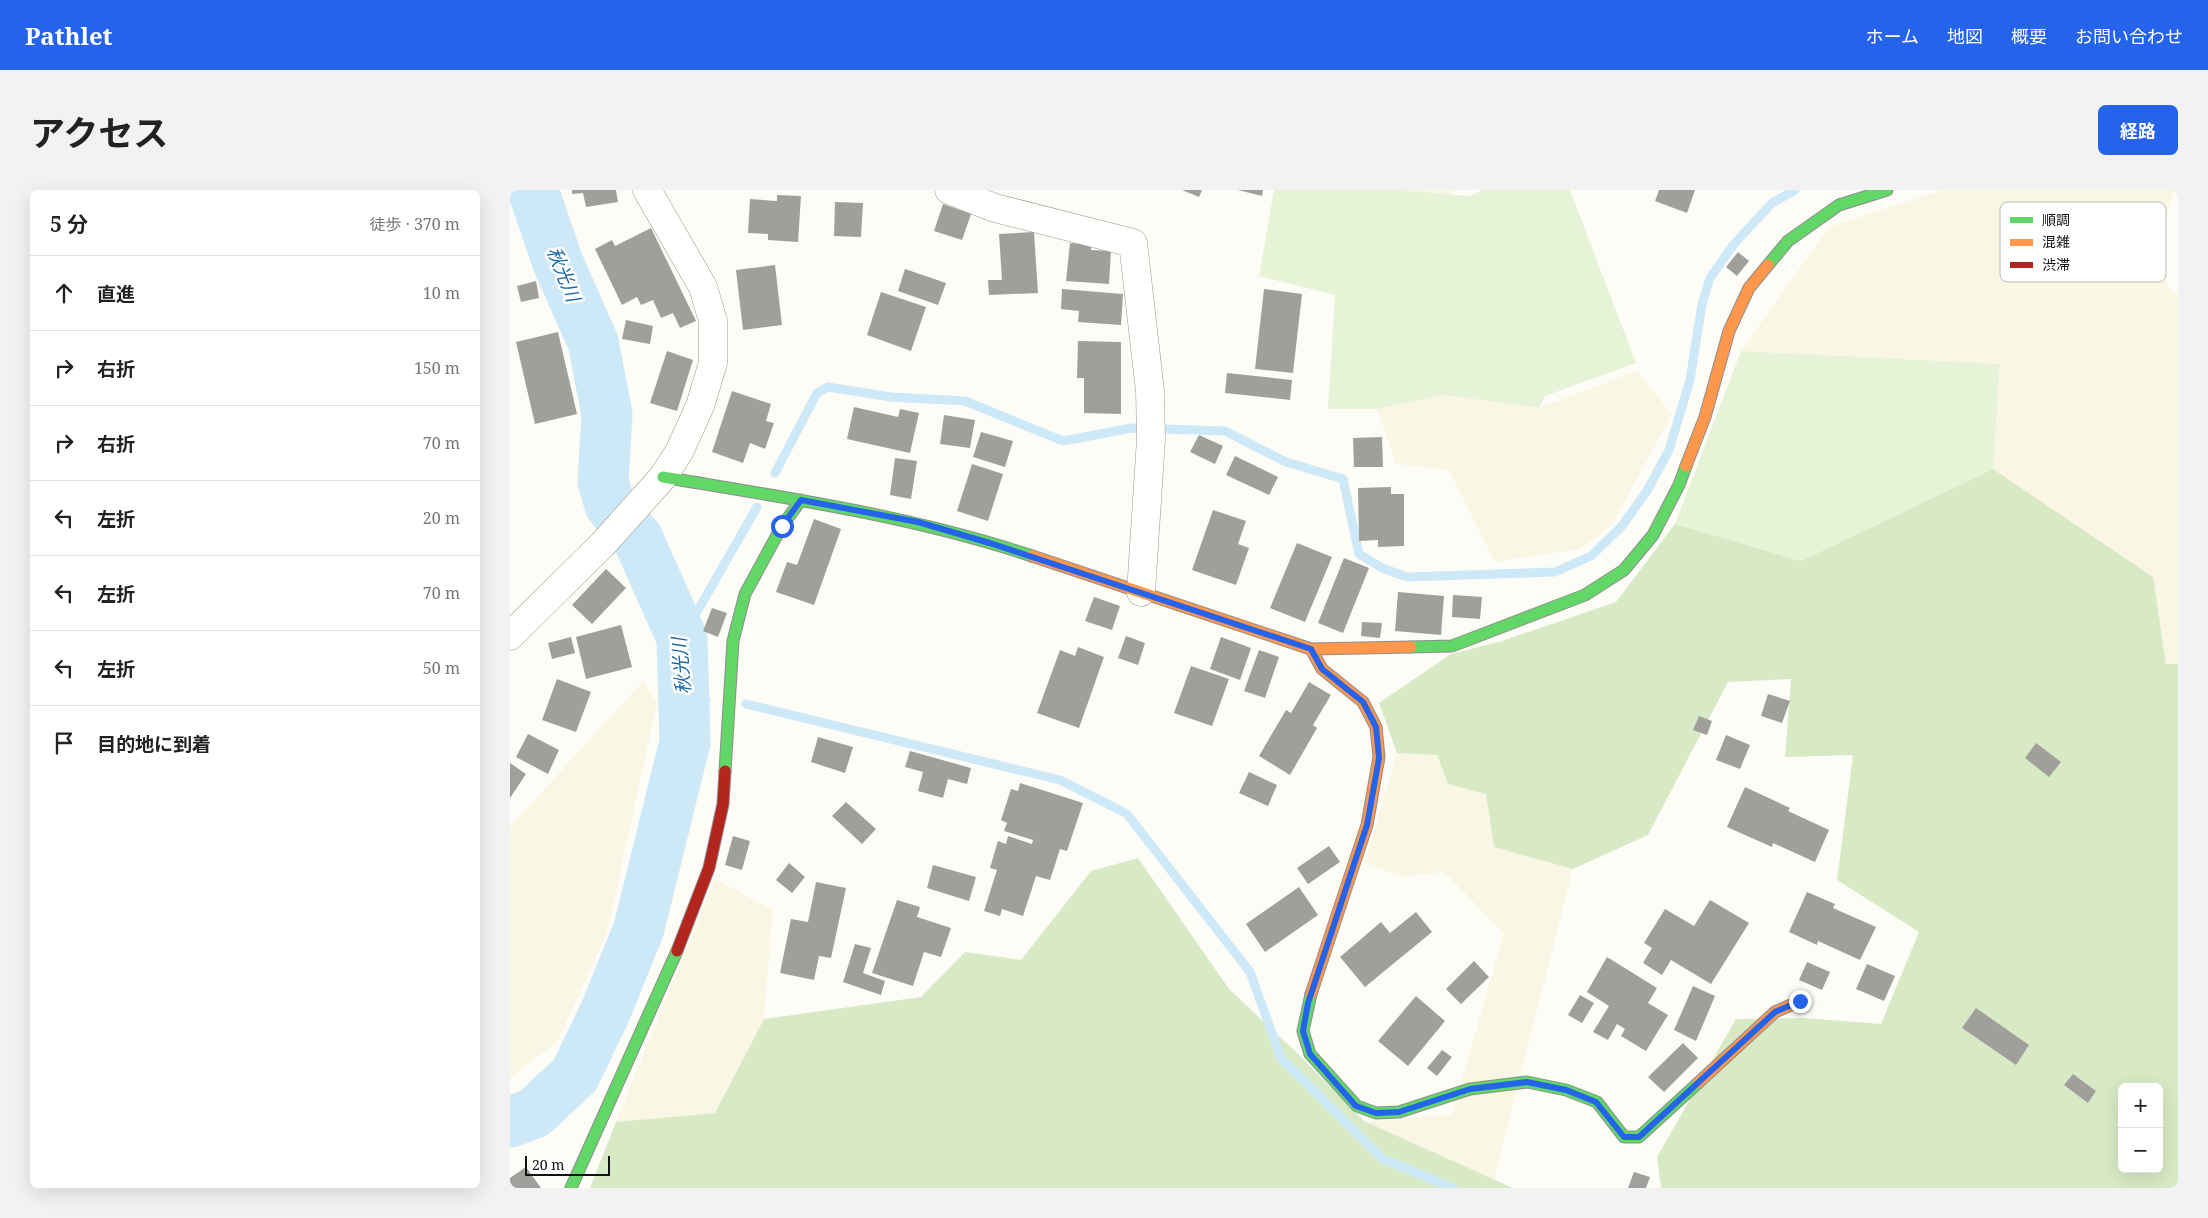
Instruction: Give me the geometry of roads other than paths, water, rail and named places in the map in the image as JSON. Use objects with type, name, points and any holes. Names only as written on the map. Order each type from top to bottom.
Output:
[{"type":"street","points":[[510,636],[603,544],[663,477],[679,452],[702,397],[713,363],[713,321],[703,287],[647,190]]},
{"type":"street","points":[[949,190],[995,208],[1133,243],[1150,392],[1151,428],[1141,592]]},
{"type":"street","points":[[663,477],[918,522],[993,544],[1311,649],[1452,646],[1585,595],[1624,570],[1653,535],[1679,485],[1705,417],[1729,331],[1749,288],[1788,241],[1840,205],[1887,190]]},
{"type":"street","points":[[570,1188],[673,961],[709,868],[723,804],[733,641],[745,594],[782,526],[801,500]]},
{"type":"street","points":[[1311,649],[1322,669],[1363,702],[1376,727],[1378,742],[1379,758],[1367,825],[1308,1003],[1303,1031],[1310,1054],[1356,1106],[1376,1113],[1399,1112],[1470,1089],[1527,1082],[1566,1090],[1596,1102],[1624,1137],[1639,1137],[1775,1012],[1800,1001]]},
{"type":"waterway","name":"秋光川","points":[[510,1122],[534,1113],[575,1075],[606,1010],[639,928],[685,742],[682,638],[638,539],[610,505],[603,482],[607,414],[593,342],[558,263],[533,190]]},
{"type":"waterway","points":[[775,473],[817,393],[828,387],[891,397],[965,401],[1063,441],[1132,428],[1225,431],[1286,462],[1343,479],[1359,554],[1382,568],[1407,577],[1555,572],[1591,556],[1621,527],[1647,491],[1669,450],[1690,380],[1702,304],[1710,278],[1734,244],[1772,203],[1795,190]]},
{"type":"waterway","points":[[682,638],[757,507]]},
{"type":"waterway","points":[[684,697],[706,700]]},
{"type":"waterway","points":[[746,704],[1060,780],[1127,814],[1250,972],[1281,1058],[1383,1159],[1453,1188]]}]
